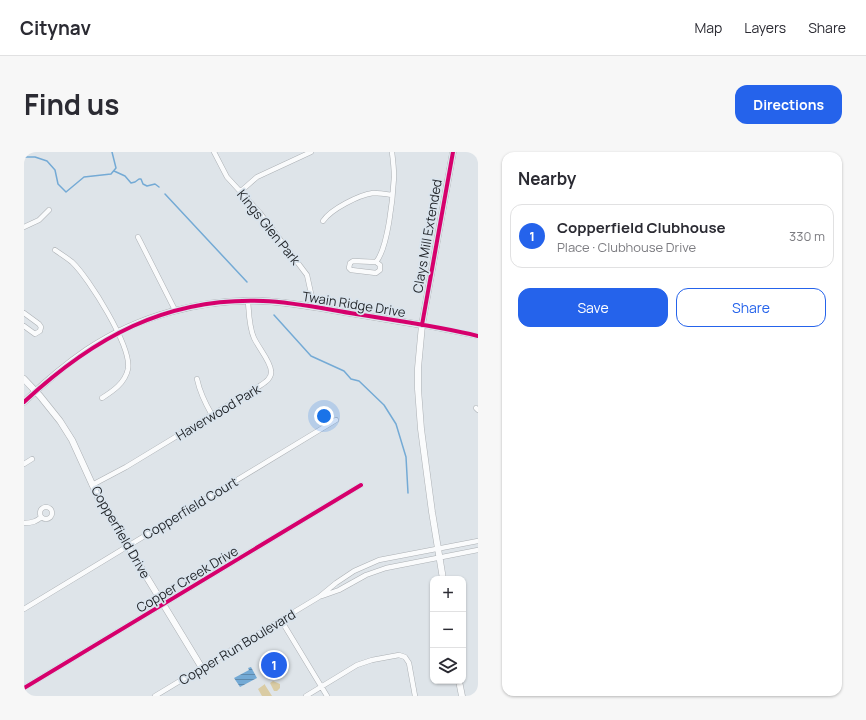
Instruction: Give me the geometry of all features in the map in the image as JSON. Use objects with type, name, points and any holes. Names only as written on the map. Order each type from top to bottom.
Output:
[{"type":"street","name":"Kings Glen Park","points":[[214,152],[227,177],[268,223],[307,275],[314,307]]},
{"type":"street","points":[[241,191],[257,177],[311,152]]},
{"type":"street","points":[[376,262],[380,257],[384,246],[392,195],[394,175],[392,152]]},
{"type":"street","name":"Clays Mill Extended","points":[[443,576],[421,429],[418,389],[422,324],[453,152]]},
{"type":"street","points":[[323,221],[332,212],[364,196],[378,193],[392,195]]},
{"type":"street","points":[[24,227],[39,220],[49,210]]},
{"type":"street","points":[[138,237],[175,310]]},
{"type":"street","points":[[55,250],[72,262],[88,281],[106,310],[127,355],[128,370],[124,378],[117,387],[102,398]]},
{"type":"street","points":[[353,261],[376,262],[381,267],[376,273],[351,270],[349,268],[350,263],[353,261]]},
{"type":"street","name":"Twain Ridge Drive","points":[[24,402],[36,390],[87,350],[117,333],[175,310],[214,303],[248,301],[275,302],[422,324]]},
{"type":"street","name":"Haverwood Park","points":[[92,485],[126,468],[258,388],[267,381],[271,376],[270,366],[253,336],[249,318],[248,301]]},
{"type":"street","points":[[24,313],[39,324],[40,331],[35,334],[24,326]]},
{"type":"street","points":[[422,324],[478,336]]},
{"type":"street","name":"Copperfield Drive","points":[[24,379],[36,390],[60,421],[72,440],[98,497],[202,668]]},
{"type":"street","points":[[197,379],[203,399],[212,415]]},
{"type":"street","name":"Copperfield Court","points":[[24,608],[336,420]]},
{"type":"street","points":[[24,464],[32,459]]},
{"type":"street","name":"Copper Creek Drive","points":[[24,688],[361,485]]},
{"type":"street","points":[[24,522],[30,523],[42,517]]},
{"type":"street","name":"Copper Run Boulevard","points":[[154,696],[319,597],[354,571],[379,560],[439,550],[478,541]]},
{"type":"street","name":"Copper Run Boulevard","points":[[319,597],[339,590],[366,575],[381,570],[478,550]]},
{"type":"street","points":[[281,620],[326,696]]},
{"type":"street","points":[[306,696],[364,662],[399,655],[405,657],[409,664],[415,696]]},
{"type":"street","points":[[460,684],[462,696]]},
{"type":"shaded area","points":[[273,681],[280,684],[280,688],[277,691],[274,691],[270,683]]},
{"type":"shaded area","points":[[265,684],[272,696],[262,696],[258,689]]},
{"type":"water","points":[[251,667],[257,678],[240,687],[234,678],[249,670],[248,668]]},
{"type":"waterway","points":[[24,157],[35,157],[47,161],[55,170],[58,184],[66,192],[84,177],[111,174],[116,168],[112,152]]},
{"type":"waterway","points":[[114,171],[125,176],[131,183],[141,179],[143,184],[147,186],[155,184],[159,187]]},
{"type":"waterway","points":[[165,194],[247,282]]},
{"type":"waterway","points":[[274,315],[311,356],[344,371],[351,379],[359,381],[384,405],[396,424],[406,457],[408,493]]},
{"type":"cycle path","points":[[422,325],[453,152]]},
{"type":"cycle path","points":[[24,402],[50,379],[104,341],[133,326],[163,314],[194,306],[228,302],[263,301],[286,303],[433,326],[478,336]]},
{"type":"cycle path","points":[[24,688],[361,485]]},
{"type":"place","name":"Copperfield Clubhouse","points":[[274,665]]}]
